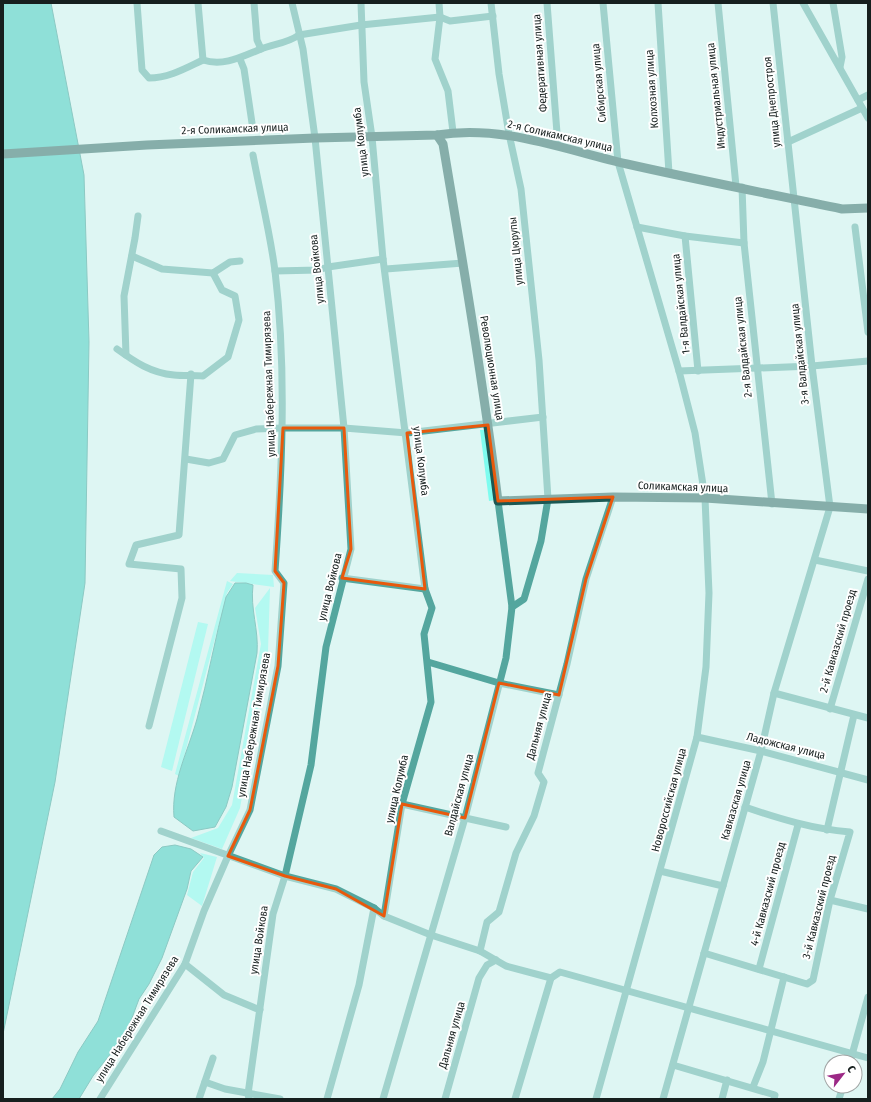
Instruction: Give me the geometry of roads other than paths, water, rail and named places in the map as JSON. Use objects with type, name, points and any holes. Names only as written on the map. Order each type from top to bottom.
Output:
[{"type":"main road","name":"2-я Соликамская улица","points":[[3,154],[146,145],[437,135],[453,132],[509,134],[618,162],[842,209],[868,208]]},
{"type":"main road","name":"Революционная улица","points":[[437,135],[443,144],[463,263],[498,501]]},
{"type":"main road","name":"Соликамская улица","points":[[498,501],[612,497],[704,498],[868,510]]},
{"type":"street","points":[[137,3],[142,70],[149,78],[159,78],[178,73],[204,60],[211,62],[240,59],[261,49],[293,39],[299,35],[440,17],[450,21],[493,16]]},
{"type":"street","points":[[198,3],[204,60]]},
{"type":"street","points":[[254,3],[257,40],[261,49]]},
{"type":"street","name":"улица Колумба","points":[[361,3],[364,82],[372,137],[384,259],[407,433],[425,589],[432,608],[424,634],[431,702],[402,804],[384,916]]},
{"type":"street","points":[[439,3],[440,17],[435,58],[448,91],[453,132]]},
{"type":"street","name":"улица Цюрупы","points":[[491,3],[499,74],[509,134],[521,189],[539,360],[548,500]]},
{"type":"street","name":"Федеративная улица","points":[[547,3],[558,146]]},
{"type":"street","name":"Сибирская улица","points":[[603,3],[618,162],[679,371]]},
{"type":"street","name":"Колхозная улица","points":[[658,3],[669,173]]},
{"type":"street","name":"Индустриальная улица","points":[[718,3],[739,187]]},
{"type":"street","name":"улица Днепростроя","points":[[773,3],[794,199]]},
{"type":"street","points":[[803,3],[868,118]]},
{"type":"street","points":[[833,3],[842,57],[840,67]]},
{"type":"street","name":"улица Войкова","points":[[249,1096],[273,914],[285,876],[311,765],[326,647],[350,549],[344,428],[315,138],[303,49],[299,35],[295,4]]},
{"type":"street","points":[[240,59],[244,69],[252,123]]},
{"type":"street","points":[[858,100],[868,95]]},
{"type":"street","points":[[788,142],[862,108]]},
{"type":"street","name":"улица Набережная Тимирязева","points":[[100,1099],[185,964],[204,911],[250,810],[278,666],[284,583],[275,571],[283,428],[279,328],[275,270],[253,155]]},
{"type":"street","name":"2-я Валдайская улица","points":[[739,187],[756,368],[772,504]]},
{"type":"street","name":"3-я Валдайская улица","points":[[794,199],[812,366],[830,507]]},
{"type":"street","points":[[126,355],[124,296],[138,216]]},
{"type":"street","points":[[637,227],[685,236],[744,243]]},
{"type":"street","points":[[855,227],[868,332]]},
{"type":"street","name":"1-я Валдайская улица","points":[[685,236],[698,371]]},
{"type":"street","points":[[132,256],[162,269],[213,273],[230,262],[240,261]]},
{"type":"street","points":[[275,270],[318,270],[328,267],[384,259]]},
{"type":"street","points":[[386,269],[463,263]]},
{"type":"street","points":[[118,348],[139,365],[174,375],[191,374],[203,376],[228,357],[239,320],[235,296],[222,290],[213,273]]},
{"type":"street","points":[[679,371],[812,366],[868,361]]},
{"type":"street","name":"Новороссийская улица","points":[[596,1099],[697,737],[706,667],[709,593],[704,498],[694,433],[679,371]]},
{"type":"street","points":[[149,726],[182,598],[181,569],[129,564],[136,545],[179,535],[186,459],[191,374]]},
{"type":"street","points":[[186,459],[209,463],[223,459],[235,435],[256,429],[344,428],[407,433],[488,425],[543,417]]},
{"type":"street","name":"Дальняя улица","points":[[480,951],[488,922],[498,912],[516,853],[534,816],[544,782],[538,773],[559,695],[586,579],[612,497]]},
{"type":"street","points":[[512,607],[524,599],[541,541],[548,500]]},
{"type":"street","name":"Революционная улица","points":[[498,501],[512,607]]},
{"type":"street","name":"Кавказская улица","points":[[663,1099],[761,751],[774,693],[830,507]]},
{"type":"street","points":[[815,560],[868,571]]},
{"type":"street","points":[[342,578],[425,589]]},
{"type":"street","name":"2-й Кавказский проезд","points":[[830,709],[868,578]]},
{"type":"street","name":"Валдайская улица","points":[[384,1099],[465,818],[506,658],[512,607]]},
{"type":"street","points":[[428,662],[499,683],[559,695]]},
{"type":"street","points":[[774,693],[868,718]]},
{"type":"street","points":[[827,830],[842,772],[854,715]]},
{"type":"street","name":"Ладожская улица","points":[[697,737],[761,751],[868,780]]},
{"type":"street","points":[[402,804],[506,827]]},
{"type":"street","name":"3-й Кавказский проезд","points":[[704,953],[807,984],[813,980],[830,900],[850,832],[827,830],[798,824],[745,807]]},
{"type":"street","name":"4-й Кавказский проезд","points":[[759,969],[798,824]]},
{"type":"street","points":[[161,831],[285,876],[336,889],[374,908],[384,916],[431,935],[480,951],[506,966],[551,978]]},
{"type":"street","points":[[660,871],[723,886]]},
{"type":"street","points":[[830,900],[868,910]]},
{"type":"street","points":[[327,1099],[359,985],[374,908]]},
{"type":"street","name":"Дальняя улица","points":[[445,1099],[479,978],[487,965],[496,960]]},
{"type":"street","points":[[185,964],[224,995],[260,1010]]},
{"type":"street","points":[[515,1099],[551,978],[560,972],[626,989],[852,1054],[868,997]]},
{"type":"street","points":[[753,1088],[763,1062],[769,1031],[784,976]]},
{"type":"street","points":[[199,1099],[213,1058]]},
{"type":"street","points":[[672,1065],[775,1095],[774,1099]]},
{"type":"street","points":[[722,1099],[727,1080]]},
{"type":"street","points":[[205,1082],[249,1096],[280,1099]]}]
